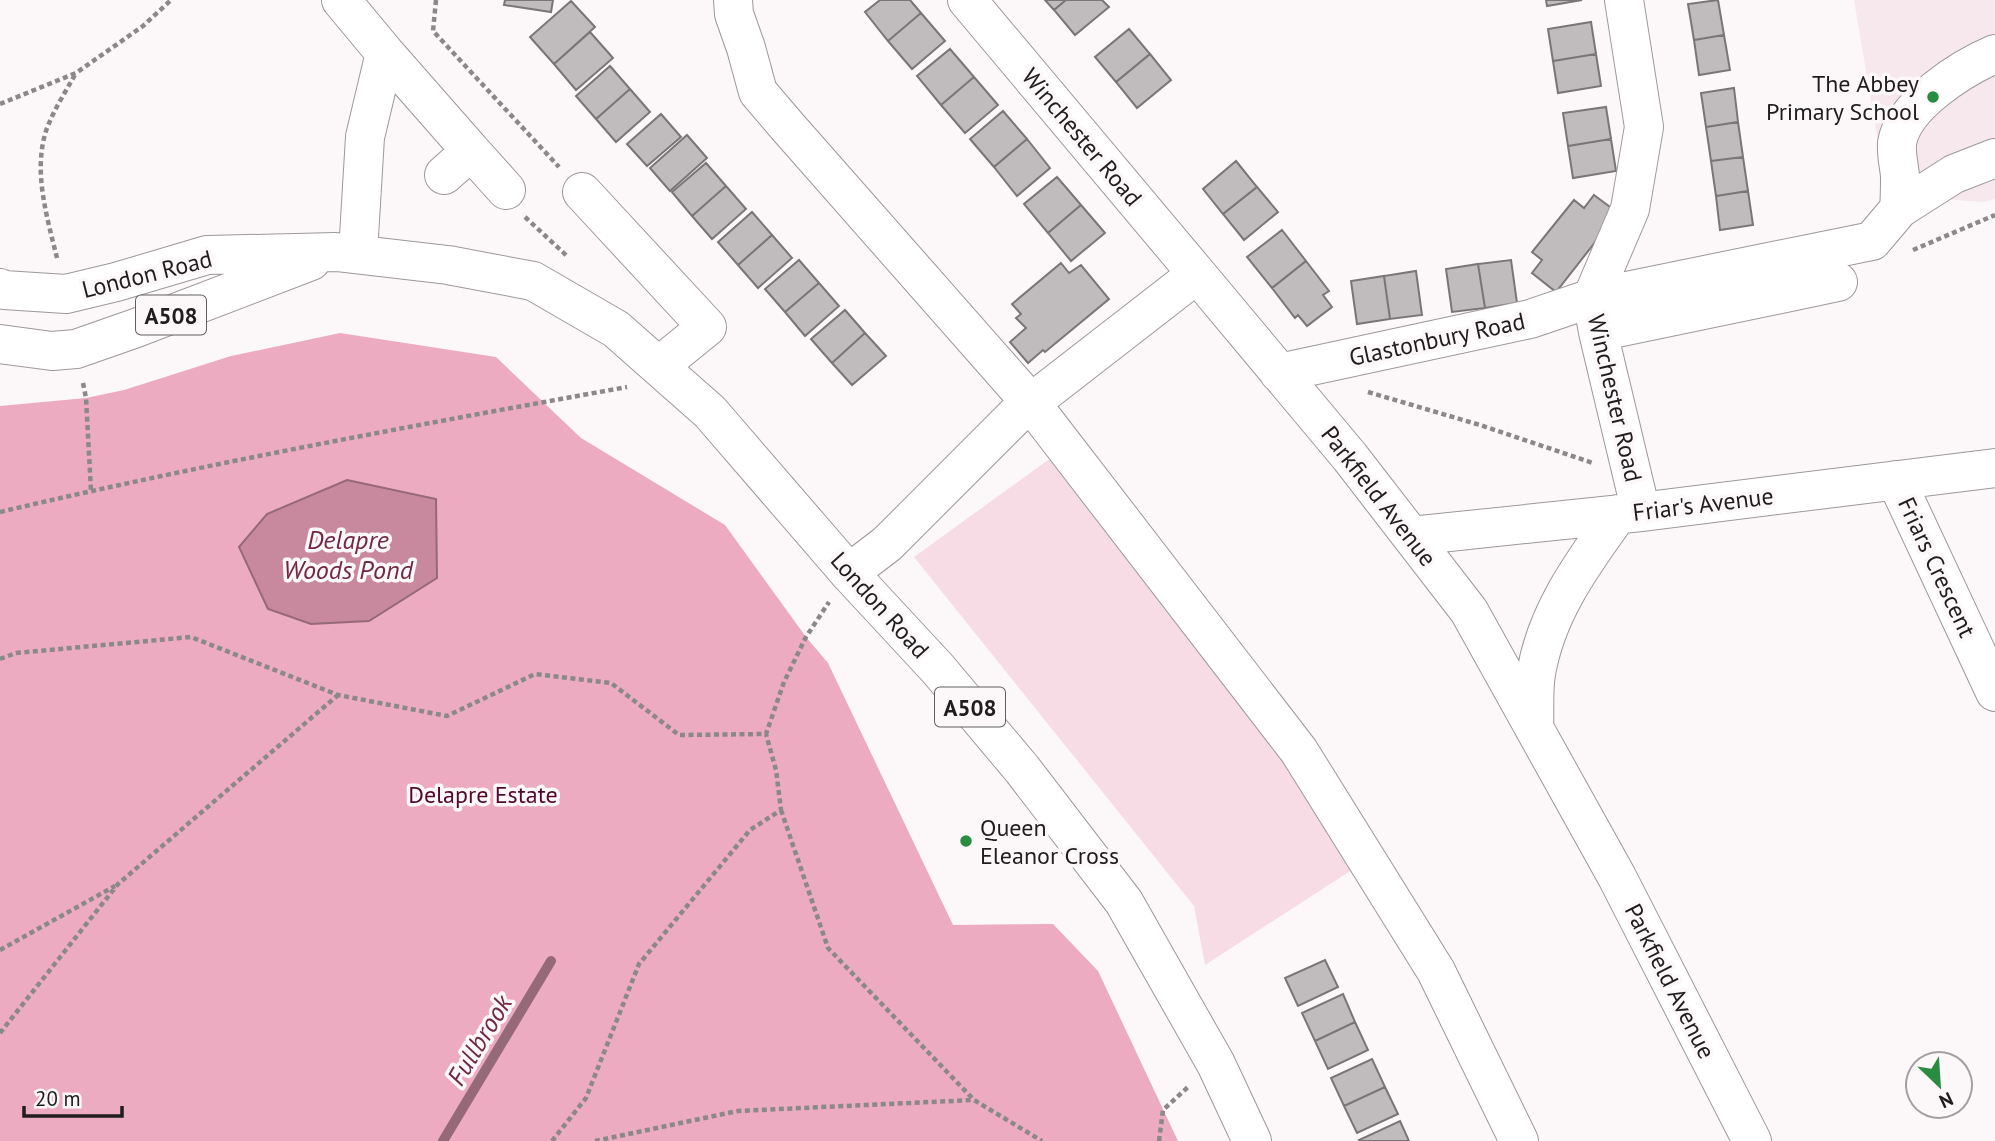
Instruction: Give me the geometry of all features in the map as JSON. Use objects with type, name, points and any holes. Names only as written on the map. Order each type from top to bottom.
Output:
[{"type":"main road","points":[[341,0],[385,52],[458,163],[506,190]]},
{"type":"main road","points":[[733,0],[734,13],[758,92],[1031,403],[1299,751],[1436,971],[1519,1141]]},
{"type":"main road","name":"Winchester Road","points":[[967,0],[1197,274]]},
{"type":"main road","name":"Winchester Road","points":[[1624,0],[1644,127],[1630,209],[1595,315],[1630,501]]},
{"type":"main road","points":[[347,253],[365,137],[385,52]]},
{"type":"main road","points":[[1899,209],[1897,147],[1900,132],[1911,112],[1933,91],[1995,54]]},
{"type":"main road","points":[[1595,315],[1872,241],[1899,209],[1954,174],[1995,158]]},
{"type":"main road","points":[[582,191],[707,327],[666,373]]},
{"type":"main road","name":"London Road","points":[[0,345],[52,351],[76,349],[347,253]]},
{"type":"main road","name":"London Road","points":[[0,288],[66,294],[207,255],[347,253],[448,265],[533,281],[615,329],[710,412],[849,573],[938,669],[1022,769],[1124,902],[1216,1064],[1252,1141]]},
{"type":"main road","points":[[849,573],[887,544],[1018,413],[1197,274]]},
{"type":"main road","name":"Parkfield Avenue","points":[[1197,274],[1349,457],[1469,611],[1617,877],[1752,1141]]},
{"type":"main road","points":[[1595,315],[1838,282]]},
{"type":"main road","name":"Glastonbury Road","points":[[1279,373],[1530,319],[1595,315]]},
{"type":"main road","name":"Friar's Avenue","points":[[1411,536],[1630,501],[1896,480],[1995,468]]},
{"type":"main road","name":"Friars Crescent","points":[[1896,480],[1995,692]]},
{"type":"main road","points":[[1534,729],[1536,675],[1554,615],[1568,586],[1630,501]]},
{"type":"path","points":[[0,104],[76,73],[143,26],[170,0]]},
{"type":"path","points":[[436,0],[433,31],[582,191]]},
{"type":"path","points":[[66,294],[44,203],[40,161],[47,130],[76,73]]},
{"type":"path","points":[[506,190],[528,221],[576,265]]},
{"type":"path","points":[[76,349],[86,398],[91,491]]},
{"type":"path","points":[[0,512],[666,373]]},
{"type":"path","points":[[1364,390],[1618,471],[1630,501]]},
{"type":"path","points":[[849,573],[806,637],[783,682],[766,734],[776,770],[782,810],[828,948],[974,1100],[1042,1141]]},
{"type":"path","points":[[0,659],[16,653],[191,637],[338,695],[447,716],[535,674],[611,683],[679,735],[766,734]]},
{"type":"path","points":[[0,1033],[118,884],[338,695]]},
{"type":"path","points":[[551,1141],[586,1098],[639,964],[750,830],[782,810]]},
{"type":"path","points":[[0,950],[118,884]]},
{"type":"path","points":[[1159,1141],[1163,1110],[1216,1064]]},
{"type":"path","points":[[595,1141],[738,1111],[974,1100]]},
{"type":"shaded area","name":"The Abbey Primary School","points":[[1854,0],[1995,0],[1995,199],[1983,202],[1887,195]]},
{"type":"shaded area","points":[[1059,452],[1361,864],[1205,965],[1194,906],[914,557]]},
{"type":"green space","name":"Delapre Estate","points":[[340,333],[496,357],[581,438],[725,525],[828,663],[953,925],[1053,924],[1098,971],[1178,1141],[0,1141],[0,406],[86,398],[124,390],[231,356]]},
{"type":"water","name":"Delapre Woods Pond","points":[[347,480],[436,499],[437,578],[369,621],[311,624],[268,609],[239,547],[267,514]]},
{"type":"building","points":[[505,0],[553,0],[551,12],[504,5]]},
{"type":"building","points":[[880,0],[910,0],[921,13],[888,41],[865,12]]},
{"type":"building","points":[[1045,0],[1066,0],[1054,10]]},
{"type":"building","points":[[1066,0],[1102,0],[1109,7],[1075,35],[1054,10]]},
{"type":"building","points":[[1546,0],[1582,0],[1547,6]]},
{"type":"building","points":[[1718,0],[1724,35],[1694,40],[1688,4]]},
{"type":"building","points":[[571,1],[595,27],[554,64],[530,37]]},
{"type":"building","points":[[921,13],[945,41],[912,69],[888,41]]},
{"type":"building","points":[[1591,22],[1596,54],[1553,61],[1548,29]]},
{"type":"building","points":[[1129,29],[1150,54],[1116,82],[1095,57]]},
{"type":"building","points":[[590,32],[613,58],[576,90],[554,64]]},
{"type":"building","points":[[1724,35],[1730,70],[1699,75],[1694,40]]},
{"type":"building","points":[[950,49],[974,77],[941,105],[917,76]]},
{"type":"building","points":[[1150,54],[1171,80],[1137,108],[1116,82]]},
{"type":"building","points":[[1596,54],[1601,86],[1558,93],[1553,61]]},
{"type":"building","points":[[610,66],[630,89],[596,119],[576,96]]},
{"type":"building","points":[[974,77],[998,105],[965,133],[941,105]]},
{"type":"building","points":[[1734,88],[1738,122],[1706,127],[1701,93]]},
{"type":"building","points":[[630,89],[650,112],[616,142],[596,119]]},
{"type":"building","points":[[1606,107],[1611,139],[1568,146],[1563,113]]},
{"type":"building","points":[[1003,111],[1027,139],[994,167],[970,139]]},
{"type":"building","points":[[661,114],[681,137],[647,166],[627,144]]},
{"type":"building","points":[[1738,122],[1743,157],[1711,161],[1706,127]]},
{"type":"building","points":[[687,135],[707,158],[670,191],[650,168]]},
{"type":"building","points":[[1027,139],[1050,168],[1017,196],[994,167]]},
{"type":"building","points":[[1611,139],[1616,171],[1573,178],[1568,146]]},
{"type":"building","points":[[1743,157],[1748,191],[1716,196],[1711,161]]},
{"type":"building","points":[[1236,161],[1257,187],[1223,214],[1203,189]]},
{"type":"building","points":[[706,163],[726,186],[692,216],[672,192]]},
{"type":"building","points":[[1057,177],[1081,205],[1048,233],[1024,204]]},
{"type":"building","points":[[726,186],[746,209],[712,239],[692,216]]},
{"type":"building","points":[[1257,187],[1278,212],[1244,240],[1223,214]]},
{"type":"building","points":[[1748,191],[1753,225],[1720,230],[1716,196]]},
{"type":"building","points":[[1594,195],[1618,213],[1556,292],[1532,273],[1542,260],[1532,252],[1574,200],[1584,208]]},
{"type":"building","points":[[1081,205],[1105,233],[1071,261],[1048,233]]},
{"type":"building","points":[[752,212],[772,235],[738,265],[718,242]]},
{"type":"building","points":[[1282,230],[1306,261],[1272,288],[1247,257]]},
{"type":"building","points":[[772,235],[792,258],[758,288],[738,265]]},
{"type":"building","points":[[799,260],[819,283],[785,312],[765,289]]},
{"type":"building","points":[[1511,260],[1517,303],[1485,308],[1478,264]]},
{"type":"building","points":[[1306,261],[1329,291],[1323,295],[1332,307],[1307,326],[1298,315],[1295,318],[1272,288]]},
{"type":"building","points":[[1061,263],[1069,273],[1081,265],[1109,299],[1028,363],[1010,342],[1026,328],[1016,318],[1021,314],[1012,304]]},
{"type":"building","points":[[1478,264],[1485,308],[1452,312],[1446,269]]},
{"type":"building","points":[[1416,271],[1422,315],[1390,319],[1384,276]]},
{"type":"building","points":[[1384,276],[1390,319],[1357,324],[1351,281]]},
{"type":"building","points":[[819,283],[839,306],[805,336],[785,312]]},
{"type":"building","points":[[845,310],[865,333],[832,363],[811,339]]},
{"type":"building","points":[[865,333],[886,356],[852,385],[832,363]]},
{"type":"building","points":[[1325,960],[1338,987],[1298,1006],[1285,978]]},
{"type":"building","points":[[1343,994],[1355,1022],[1315,1041],[1302,1013]]},
{"type":"building","points":[[1355,1022],[1368,1050],[1328,1069],[1315,1041]]},
{"type":"building","points":[[1372,1059],[1385,1087],[1344,1106],[1331,1078]]},
{"type":"building","points":[[1385,1087],[1398,1114],[1357,1133],[1344,1106]]},
{"type":"building","points":[[1400,1121],[1409,1141],[1359,1140]]},
{"type":"waterway","name":"Fullbrook","points":[[443,1141],[551,961]]},
{"type":"place","name":"The Abbey Primary School","points":[[1933,97]]},
{"type":"place","name":"Queen Eleanor Cross","points":[[966,841]]}]
